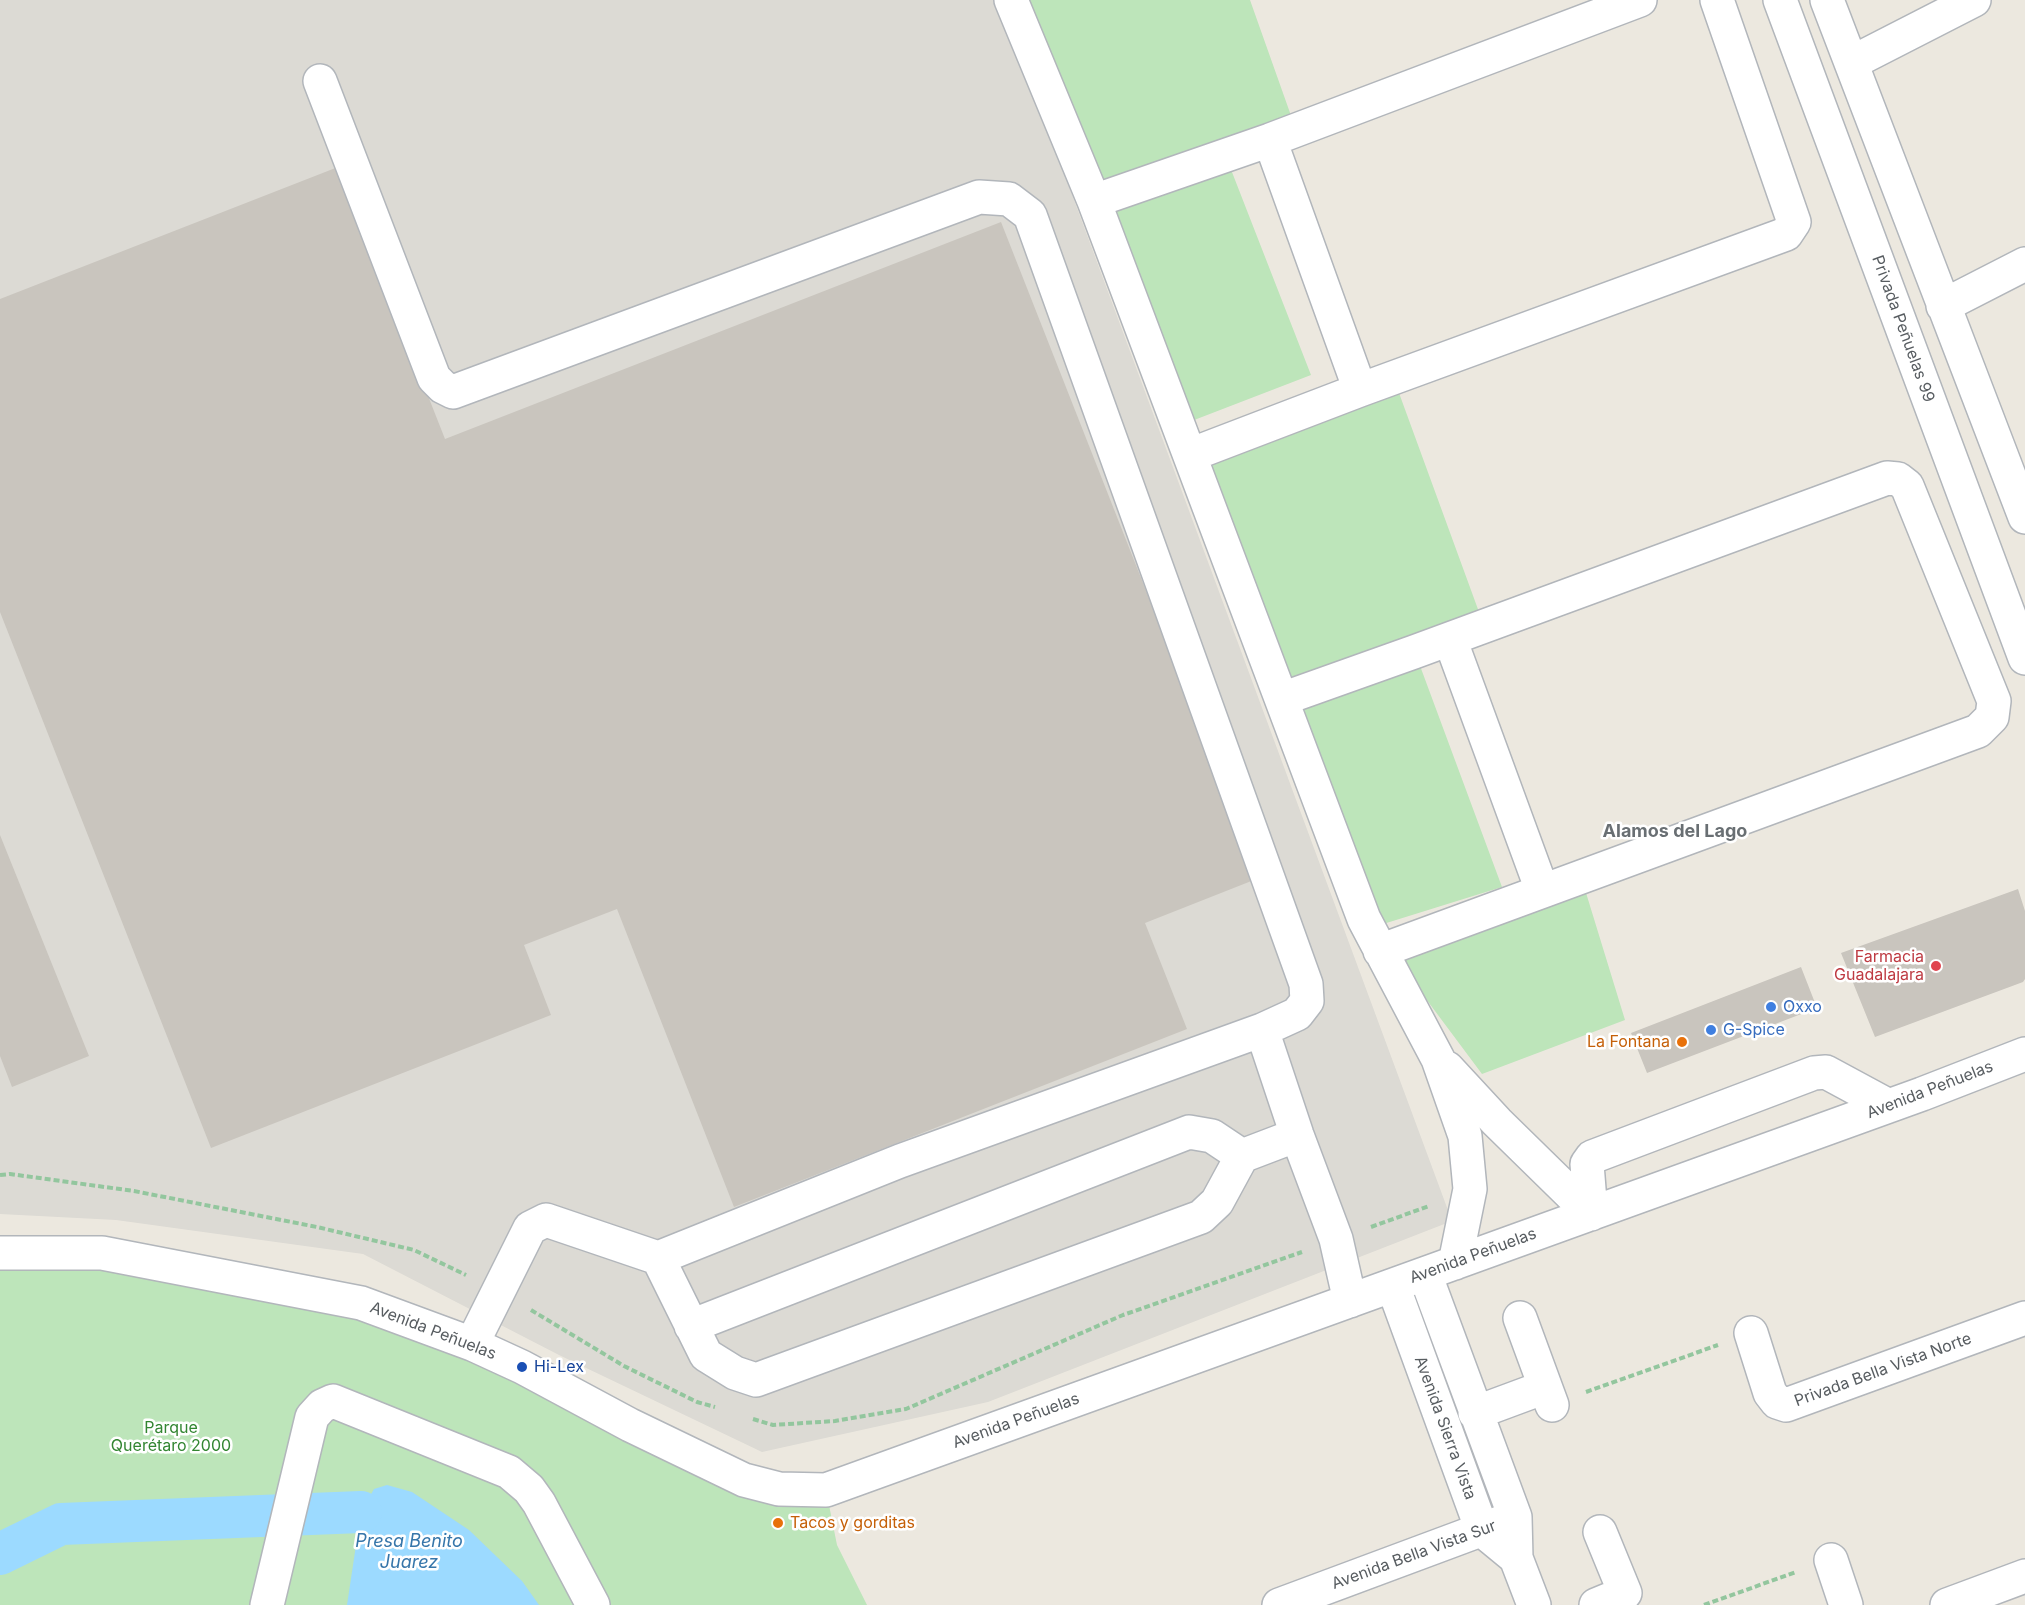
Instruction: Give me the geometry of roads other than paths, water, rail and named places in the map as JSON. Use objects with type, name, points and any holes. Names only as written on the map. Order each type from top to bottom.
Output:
[{"type":"street","points":[[1011,0],[1094,201],[1364,919],[1438,1059],[1465,1136],[1470,1189],[1455,1263]]},
{"type":"street","points":[[1094,201],[1270,140],[1640,0]]},
{"type":"street","points":[[1190,455],[1360,390],[1786,234],[1794,222],[1717,0]]},
{"type":"street","name":"Privada Peñuelas 99","points":[[1780,0],[2025,658]]},
{"type":"street","points":[[1827,0],[2025,518]]},
{"type":"street","points":[[1851,63],[1974,0]]},
{"type":"street","points":[[320,81],[434,378],[443,387],[453,392],[979,197],[1009,199],[1030,215],[1306,984],[1307,1001],[1297,1014],[1262,1030],[900,1161],[658,1258],[546,1220],[530,1228],[471,1344]]},
{"type":"street","points":[[1270,140],[1360,390]]},
{"type":"street","points":[[1856,202],[1898,186]]},
{"type":"street","points":[[1943,306],[2025,264]]},
{"type":"street","points":[[1945,441],[1989,424]]},
{"type":"street","points":[[1282,699],[1887,478],[1898,479],[1907,486],[1994,701],[1992,717],[1978,731],[1380,951]]},
{"type":"street","points":[[1450,639],[1542,890]]},
{"type":"street","points":[[1262,1030],[1297,1135],[1336,1239],[1350,1301]]},
{"type":"street","name":"Avenida Peñuelas","points":[[0,1253],[102,1253],[361,1303],[471,1344],[522,1367],[630,1425],[744,1480],[779,1489],[825,1490],[1889,1106],[2025,1054]]},
{"type":"street","points":[[1438,1059],[1497,1122],[1591,1214]]},
{"type":"street","points":[[1591,1214],[1587,1164],[1592,1157],[1814,1073],[1826,1072],[1889,1106]]},
{"type":"street","points":[[691,1326],[1189,1132],[1212,1136],[1242,1156]]},
{"type":"street","points":[[658,1258],[706,1355],[735,1373],[756,1380],[1201,1217],[1217,1202],[1242,1156],[1297,1135]]},
{"type":"street","name":"Avenida Sierra Vista","points":[[1425,1274],[1515,1517],[1516,1558],[1534,1605]]},
{"type":"street","name":"Avenida Sierra Vista","points":[[1393,1286],[1482,1530],[1516,1558]]},
{"type":"street","points":[[1476,1413],[1549,1396],[1520,1318]]},
{"type":"street","name":"Privada Bella Vista Norte","points":[[1751,1333],[1770,1393],[1777,1402],[1786,1405],[2025,1318]]},
{"type":"street","points":[[267,1605],[312,1417],[322,1406],[333,1401],[509,1473],[529,1489],[539,1503],[593,1605]]},
{"type":"street","name":"Avenida Bella Vista Sur","points":[[1279,1605],[1515,1517]]},
{"type":"street","points":[[1600,1532],[1617,1601]]},
{"type":"street","points":[[1831,1560],[1846,1605]]},
{"type":"street","points":[[1947,1605],[2025,1576]]},
{"type":"water","name":"Presa Benito Juarez","points":[[387,1485],[412,1492],[469,1530],[522,1581],[539,1605],[347,1605],[361,1512],[374,1489]]},
{"type":"waterway","points":[[0,1554],[61,1524],[361,1512]]},
{"type":"place","name":"Farmacia Guadalajara","points":[[1936,966]]},
{"type":"place","name":"Oxxo","points":[[1771,1007]]},
{"type":"place","name":"G-Spice","points":[[1711,1030]]},
{"type":"place","name":"La Fontana","points":[[1682,1042]]},
{"type":"place","name":"Hi-Lex","points":[[522,1367]]},
{"type":"place","name":"Tacos y gorditas","points":[[778,1523]]},
{"type":"district","name":"Alamos del Lago","points":[[1675,832]]},
{"type":"park label","name":"Parque Querétaro 2000","points":[[171,1437]]}]
